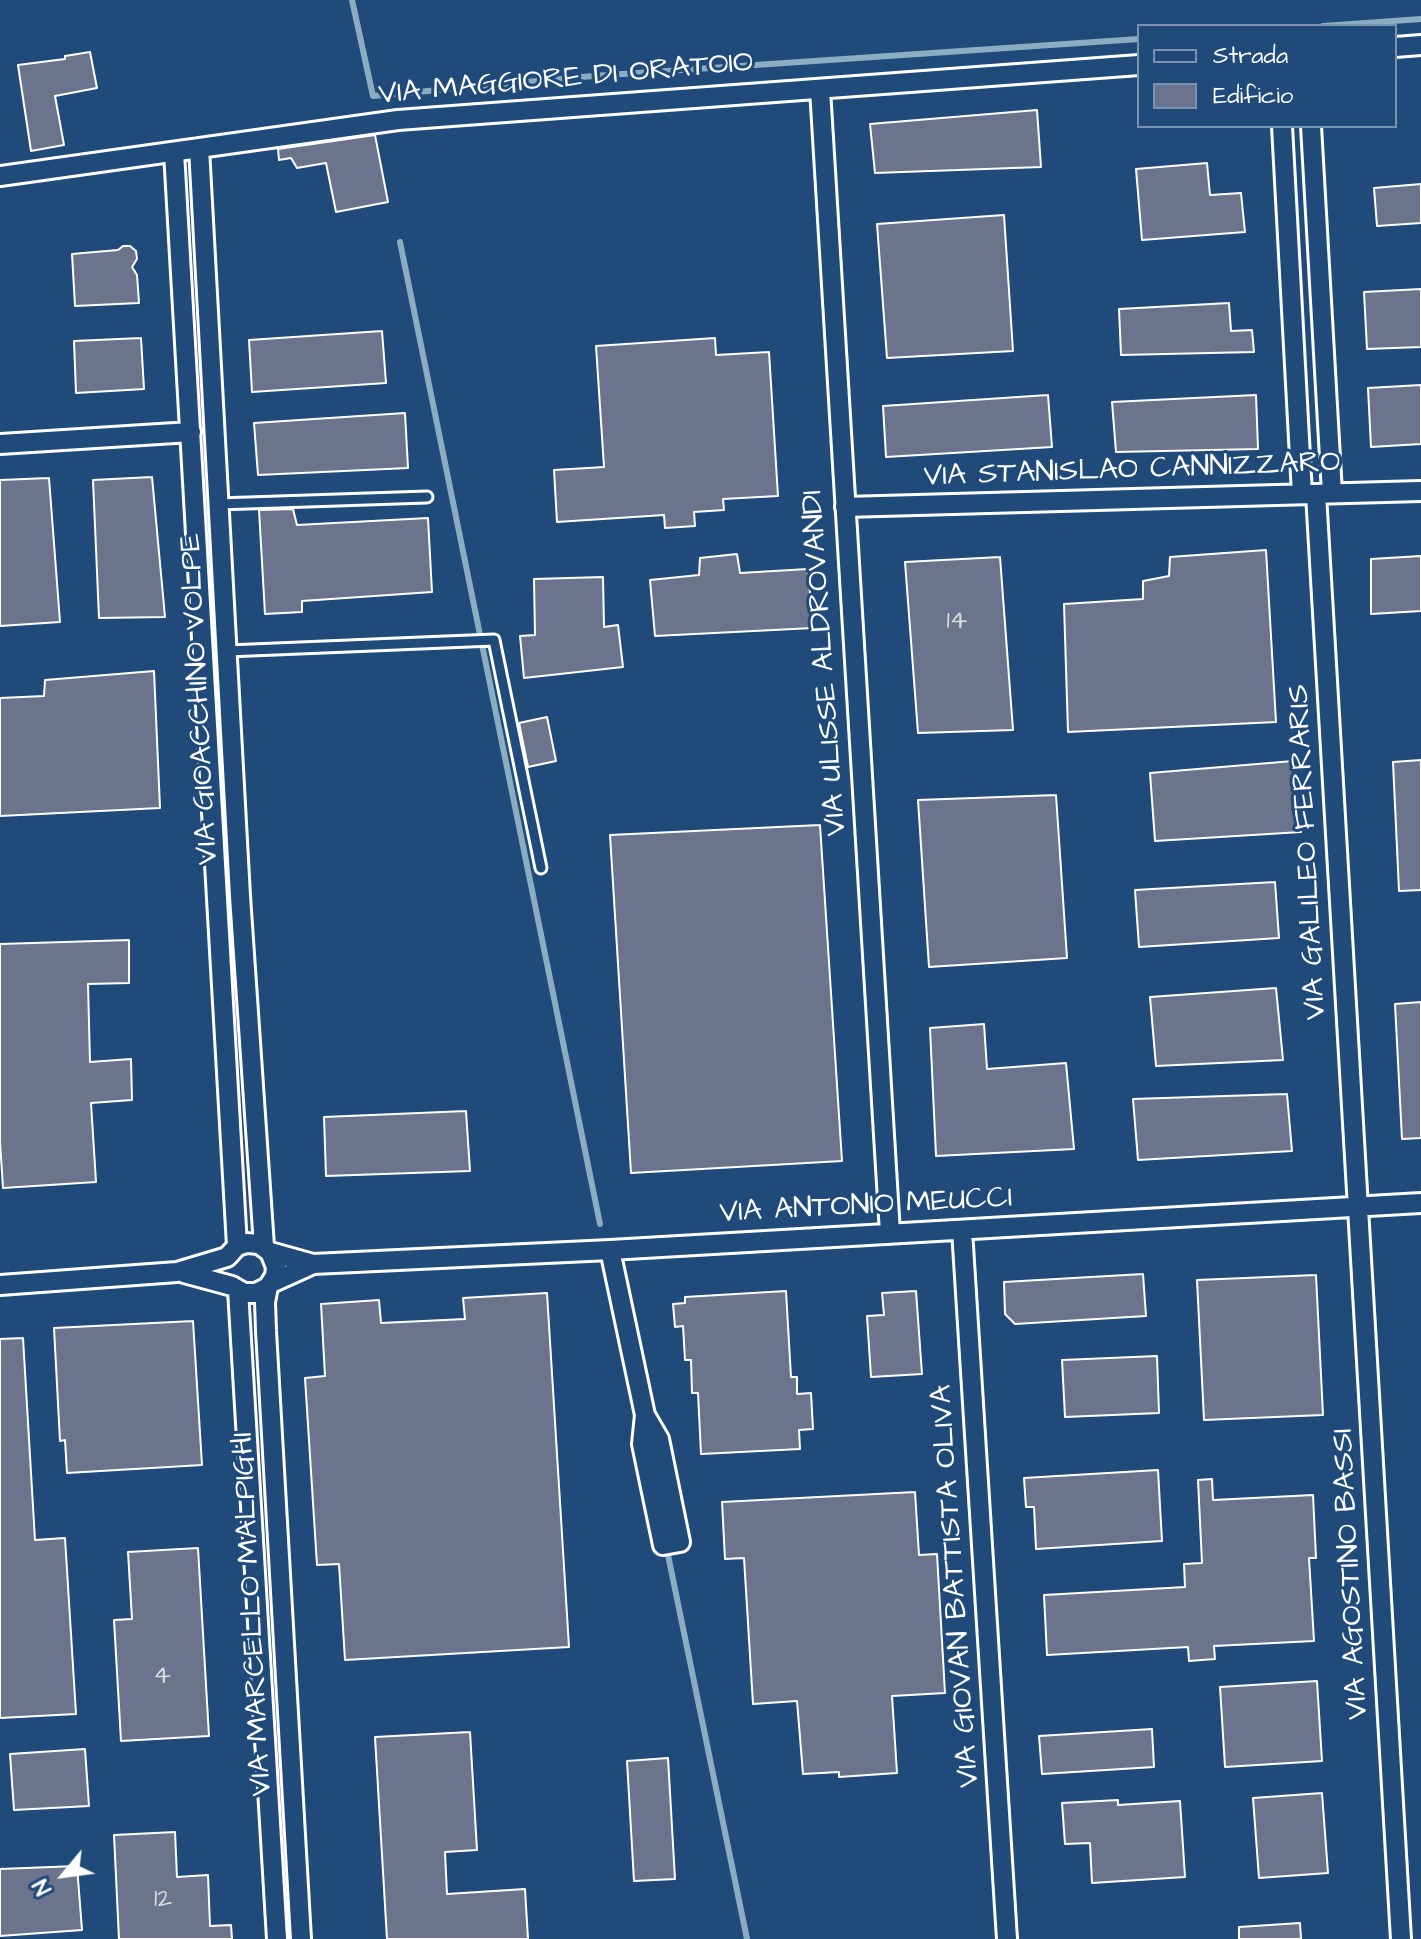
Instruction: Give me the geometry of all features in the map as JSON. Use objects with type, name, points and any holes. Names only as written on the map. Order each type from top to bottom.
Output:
[{"type":"street","points":[[1397,47],[1421,45]]},
{"type":"street","name":"VIA MAGGIORE DI ORATOIO","points":[[0,176],[398,120],[1137,65]]},
{"type":"street","name":"VIA ULISSE ALDROVANDI","points":[[820,89],[890,1233]]},
{"type":"street","name":"VIA GALILEO FERRARIS","points":[[1282,128],[1317,494],[1359,1206]]},
{"type":"street","name":"VIA GALILEO FERRARIS","points":[[1311,128],[1317,494]]},
{"type":"street","name":"VIA GIOACCHINO VOLPE","points":[[199,148],[240,896],[267,1249]]},
{"type":"street","name":"VIA GIOACCHINO VOLPE","points":[[174,152],[232,1251]]},
{"type":"street","points":[[0,444],[191,432]]},
{"type":"street","name":"VIA STANISLAO CANNIZZARO","points":[[845,507],[1421,491]]},
{"type":"street","name":"VIA ANTONIO MEUCCI","points":[[0,1285],[177,1272],[247,1243],[313,1264],[1421,1203]]},
{"type":"street","name":"VIA AGOSTINO BASSI","points":[[1359,1206],[1401,1939]]},
{"type":"street","name":"VIA GIOVAN BATTISTA OLIVA","points":[[962,1230],[1007,1939]]},
{"type":"street","points":[[267,1249],[276,1267],[269,1285]]},
{"type":"street","points":[[610,1250],[645,1415],[642,1444],[663,1545],[680,1542],[659,1439],[645,1415]]},
{"type":"street","points":[[232,1251],[226,1275],[235,1288]]},
{"type":"street","name":"VIA ANTONIO MEUCCI","points":[[177,1272],[250,1294],[313,1264]]},
{"type":"street","name":"VIA MARCELLO MALPIGHI","points":[[269,1285],[265,1302],[266,1347],[301,1939]]},
{"type":"street","name":"VIA MARCELLO MALPIGHI","points":[[235,1288],[277,1939]]},
{"type":"lane","points":[[218,504],[427,497]]},
{"type":"lane","points":[[227,651],[494,640],[541,868]]},
{"type":"building","points":[[90,52],[97,88],[55,96],[64,145],[31,151],[18,65],[65,59],[65,56]]},
{"type":"building","points":[[1037,110],[1041,167],[875,173],[870,124]]},
{"type":"building","points":[[375,135],[388,202],[336,212],[326,163],[297,168],[291,158],[279,160],[278,149]]},
{"type":"building","points":[[1207,163],[1210,195],[1241,193],[1245,232],[1142,240],[1136,169]]},
{"type":"building","points":[[1421,184],[1421,223],[1377,226],[1374,188]]},
{"type":"building","points":[[1004,215],[1013,351],[887,358],[877,224]]},
{"type":"building","points":[[130,246],[136,251],[137,259],[132,267],[137,275],[139,303],[75,306],[72,254],[118,250]]},
{"type":"building","points":[[1421,289],[1421,347],[1367,349],[1364,292]]},
{"type":"building","points":[[1229,303],[1231,331],[1252,330],[1254,352],[1121,355],[1119,309]]},
{"type":"building","points":[[382,331],[386,383],[252,392],[249,340]]},
{"type":"building","points":[[141,338],[144,389],[76,393],[74,341]]},
{"type":"building","points":[[715,338],[716,355],[769,352],[778,496],[723,499],[724,510],[694,512],[695,526],[665,528],[664,515],[557,522],[554,470],[604,467],[596,346]]},
{"type":"building","points":[[1421,385],[1421,444],[1371,447],[1368,388]]},
{"type":"building","points":[[1048,395],[1052,447],[886,457],[883,406]]},
{"type":"building","points":[[1256,395],[1258,449],[1116,452],[1112,402]]},
{"type":"building","points":[[405,413],[408,468],[258,475],[254,423]]},
{"type":"building","points":[[152,477],[165,617],[99,618],[93,480]]},
{"type":"building","points":[[49,478],[60,622],[0,626],[0,480]]},
{"type":"building","points":[[293,509],[297,525],[428,518],[432,592],[302,601],[302,612],[265,614],[259,510]]},
{"type":"building","points":[[1266,550],[1276,722],[1068,732],[1064,604],[1143,599],[1143,581],[1169,576],[1170,557]]},
{"type":"building","points":[[737,554],[740,573],[808,569],[813,628],[655,636],[650,580],[699,575],[700,558]]},
{"type":"building","points":[[1421,556],[1421,611],[1371,614],[1371,559]]},
{"type":"building","points":[[1000,557],[1013,730],[918,733],[905,562]]},
{"type":"building","points":[[603,577],[604,627],[618,625],[623,667],[524,678],[520,636],[535,635],[534,579]]},
{"type":"building","points":[[154,671],[160,808],[0,816],[0,698],[44,696],[45,680]]},
{"type":"building","points":[[547,717],[556,761],[528,767],[519,723]]},
{"type":"building","points":[[1421,760],[1421,890],[1399,891],[1393,762]]},
{"type":"building","points":[[1293,761],[1301,832],[1155,841],[1150,773]]},
{"type":"building","points":[[1056,795],[1067,958],[929,967],[918,800]]},
{"type":"building","points":[[820,825],[842,1161],[631,1173],[610,835]]},
{"type":"building","points":[[1275,882],[1279,938],[1139,947],[1135,890]]},
{"type":"building","points":[[129,940],[129,983],[88,984],[90,1062],[131,1059],[132,1100],[91,1103],[96,1182],[3,1188],[0,1142],[0,944]]},
{"type":"building","points":[[1276,988],[1283,1060],[1156,1066],[1150,997]]},
{"type":"building","points":[[1421,1002],[1421,1138],[1402,1139],[1395,1004]]},
{"type":"building","points":[[984,1024],[987,1069],[1066,1063],[1074,1149],[936,1156],[930,1028]]},
{"type":"building","points":[[1287,1094],[1292,1151],[1138,1160],[1133,1099]]},
{"type":"building","points":[[466,1111],[470,1171],[326,1176],[324,1117]]},
{"type":"building","points":[[1143,1274],[1146,1316],[1015,1324],[1005,1314],[1004,1282]]},
{"type":"building","points":[[1316,1275],[1323,1415],[1204,1420],[1197,1280]]},
{"type":"building","points":[[786,1291],[791,1377],[797,1377],[797,1394],[811,1393],[813,1429],[799,1430],[800,1449],[701,1454],[698,1393],[692,1393],[691,1360],[685,1360],[683,1326],[675,1327],[673,1304],[685,1303],[685,1297]]},
{"type":"building","points":[[916,1291],[922,1374],[871,1377],[867,1316],[884,1315],[882,1293]]},
{"type":"building","points":[[547,1293],[569,1647],[345,1660],[339,1564],[317,1565],[305,1378],[325,1376],[321,1304],[379,1300],[381,1323],[465,1319],[463,1298]]},
{"type":"building","points":[[193,1321],[202,1465],[67,1473],[65,1440],[60,1441],[54,1328]]},
{"type":"building","points":[[23,1338],[35,1540],[65,1538],[76,1714],[0,1718],[0,1339]]},
{"type":"building","points":[[1157,1356],[1159,1413],[1065,1417],[1062,1360]]},
{"type":"building","points":[[1158,1470],[1162,1541],[1036,1549],[1034,1507],[1026,1507],[1024,1478]]},
{"type":"building","points":[[1212,1479],[1213,1500],[1313,1495],[1316,1558],[1309,1558],[1314,1641],[1214,1646],[1215,1659],[1189,1661],[1188,1647],[1047,1655],[1044,1595],[1185,1587],[1184,1564],[1202,1563],[1198,1480]]},
{"type":"building","points":[[915,1492],[919,1555],[937,1554],[945,1693],[892,1696],[897,1773],[839,1777],[839,1772],[803,1774],[797,1701],[753,1704],[744,1558],[725,1559],[722,1502]]},
{"type":"building","points":[[198,1548],[209,1736],[121,1741],[114,1620],[132,1619],[128,1552]]},
{"type":"building","points":[[1317,1681],[1322,1761],[1225,1767],[1220,1687]]},
{"type":"building","points":[[1152,1729],[1154,1767],[1042,1774],[1039,1736]]},
{"type":"building","points":[[470,1732],[477,1850],[445,1852],[447,1894],[525,1889],[528,1939],[387,1939],[375,1737]]},
{"type":"building","points":[[85,1749],[89,1806],[14,1810],[10,1754]]},
{"type":"building","points":[[668,1758],[675,1879],[634,1881],[627,1761]]},
{"type":"building","points":[[1322,1793],[1328,1873],[1259,1878],[1253,1798]]},
{"type":"building","points":[[1118,1800],[1118,1805],[1180,1801],[1185,1877],[1092,1883],[1090,1843],[1065,1844],[1062,1803]]},
{"type":"building","points":[[175,1832],[177,1877],[208,1875],[210,1926],[231,1925],[232,1939],[119,1939],[114,1835]]},
{"type":"building","points":[[77,1866],[82,1930],[0,1936],[0,1869]]},
{"type":"building","points":[[1300,1923],[1301,1939],[1239,1939],[1239,1927]]},
{"type":"waterway","points":[[352,0],[373,96],[593,76],[1137,39]]},
{"type":"waterway","points":[[1351,24],[1421,19]]},
{"type":"waterway","points":[[400,242],[600,1224]]},
{"type":"waterway","points":[[668,1555],[747,1939]]}]
